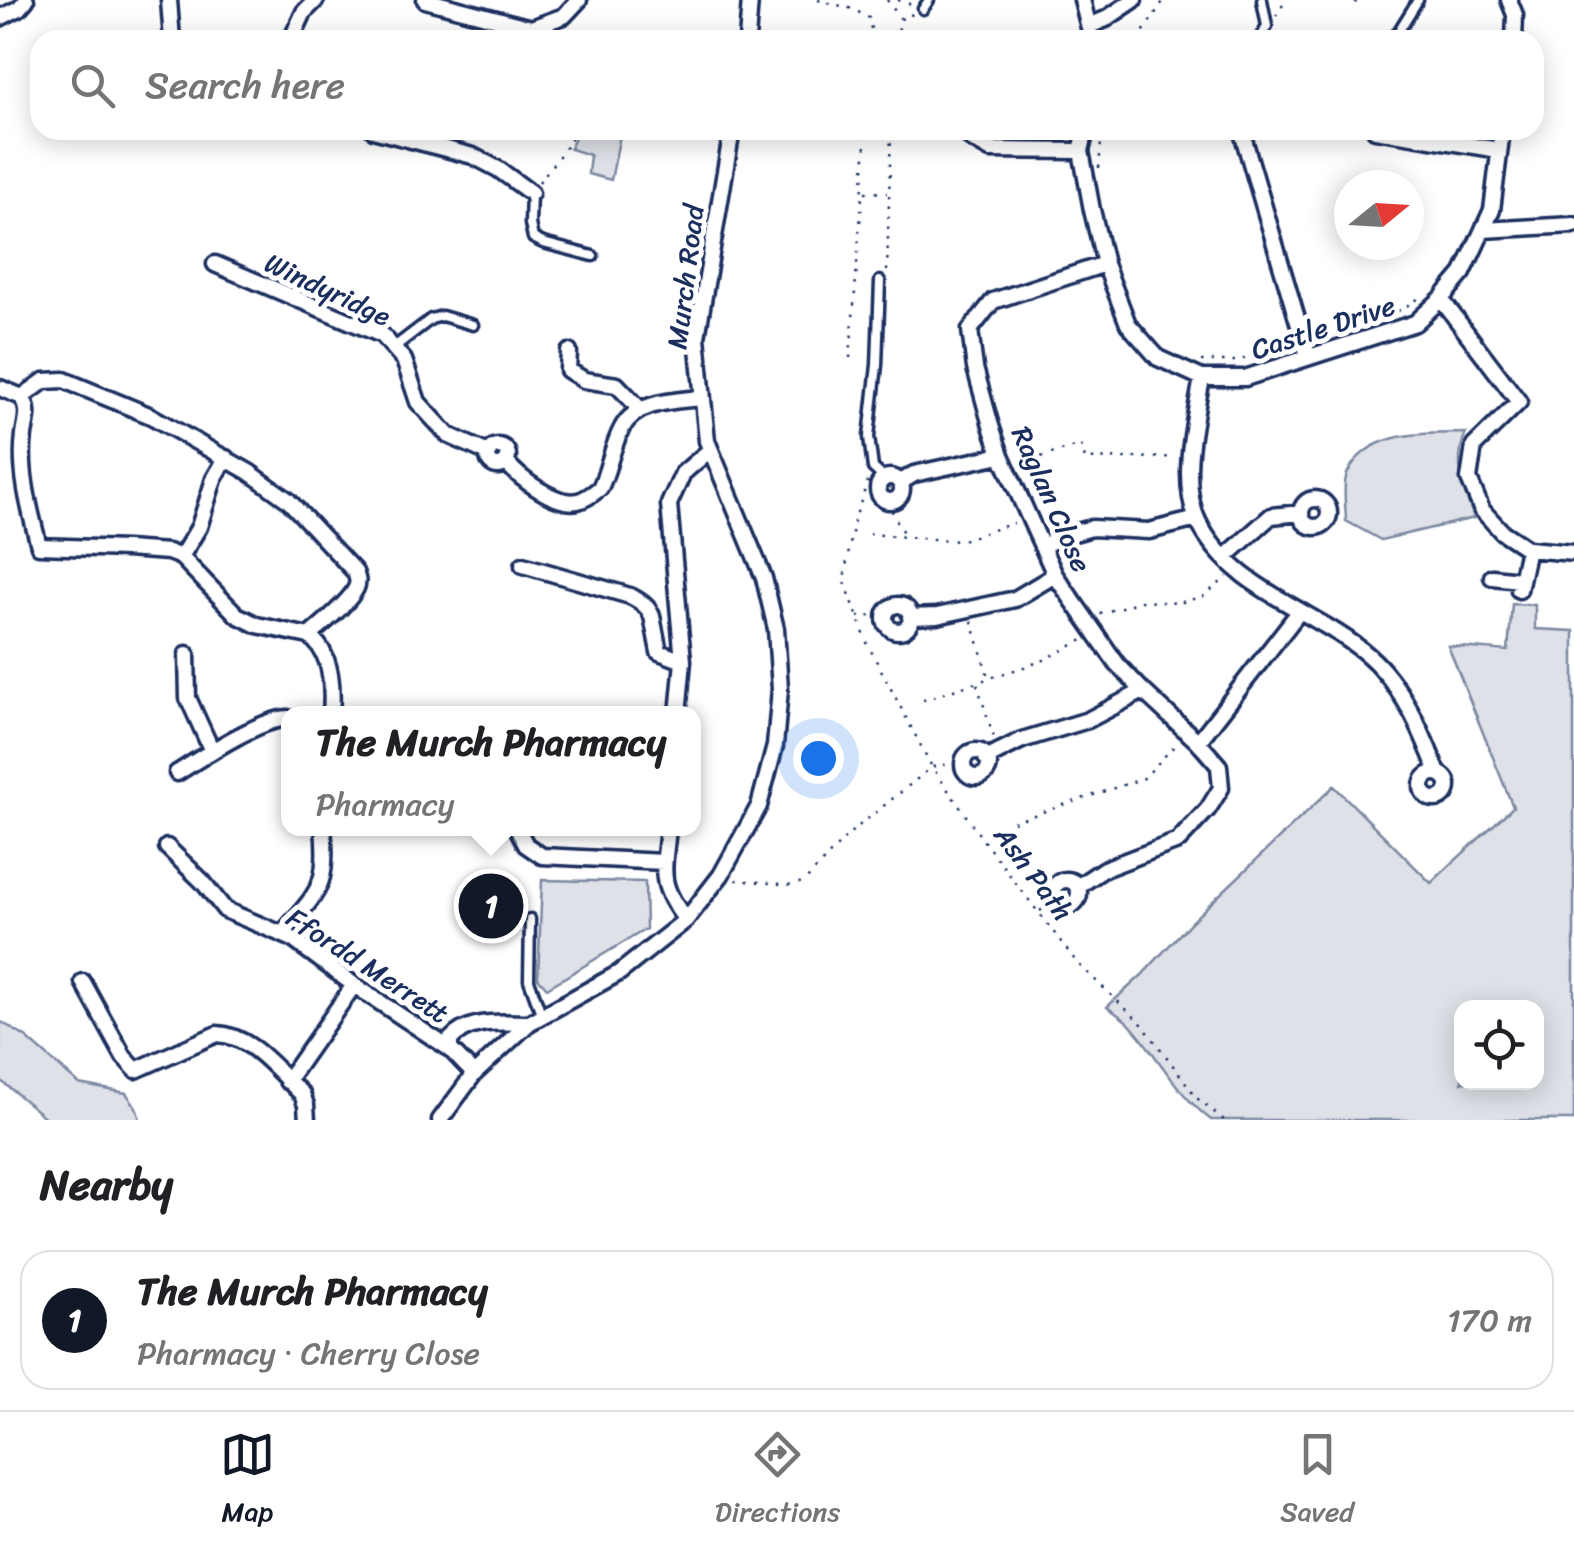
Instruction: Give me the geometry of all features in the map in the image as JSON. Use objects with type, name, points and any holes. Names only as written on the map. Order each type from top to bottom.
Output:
[{"type":"street","points":[[0,18],[26,0]]},
{"type":"street","points":[[169,0],[171,30]]},
{"type":"street","points":[[296,30],[304,12],[316,0]]},
{"type":"street","points":[[425,0],[531,28],[564,16],[579,0]]},
{"type":"street","points":[[748,30],[750,0]]},
{"type":"street","points":[[1082,0],[1090,30]]},
{"type":"street","points":[[1094,30],[1134,0]]},
{"type":"street","points":[[1508,0],[1515,15],[1514,30]]},
{"type":"street","points":[[411,140],[473,156],[531,194]]},
{"type":"street","name":"Murch Road","points":[[686,920],[720,875],[759,806],[774,746],[780,689],[776,629],[764,578],[710,450],[701,398],[697,337],[730,140]]},
{"type":"street","points":[[973,140],[990,150],[1081,150]]},
{"type":"street","name":"Castle Drive","points":[[1084,140],[1081,150],[1105,264],[1128,324],[1158,358],[1202,378],[1244,378],[1306,349],[1371,338],[1415,322],[1441,300],[1463,273],[1492,210],[1500,140]]},
{"type":"street","points":[[1244,140],[1306,349]]},
{"type":"street","points":[[1454,140],[1499,150]]},
{"type":"street","points":[[1482,230],[1574,226]]},
{"type":"street","name":"Windyridge","points":[[215,264],[382,335],[404,360],[418,402],[448,435],[488,453],[492,464],[506,462],[517,475],[566,501],[577,502],[600,488],[622,426],[640,410]]},
{"type":"street","name":"Raglan Close","points":[[1055,900],[1054,891],[1062,881],[1077,887],[1104,869],[1178,841],[1208,810],[1221,788],[1219,766],[1117,664],[1055,574],[1004,461],[975,368],[970,330],[992,300],[1105,264]]},
{"type":"street","points":[[1441,300],[1518,402],[1474,446],[1469,479],[1482,510],[1502,532],[1528,549],[1574,553]]},
{"type":"street","points":[[569,352],[568,370],[584,380],[617,385],[640,410],[701,398]]},
{"type":"street","points":[[1202,378],[1190,457],[1190,491],[1197,519],[1225,557],[1254,583],[1346,639],[1387,675],[1416,722],[1438,773]]},
{"type":"street","points":[[22,398],[44,381],[64,380],[151,416],[226,458],[288,500],[355,572],[356,587],[309,636]]},
{"type":"street","points":[[0,388],[22,398],[28,410],[25,473],[39,546],[152,550],[181,557],[238,614],[257,624],[316,640],[328,669],[332,706]]},
{"type":"street","points":[[679,706],[683,661],[668,504],[683,473],[710,450]]},
{"type":"street","points":[[181,557],[199,527],[214,479],[226,458]]},
{"type":"street","points":[[901,482],[914,474],[1004,461]]},
{"type":"street","points":[[878,473],[894,476],[901,482],[903,492],[897,500],[887,501],[880,495],[878,473]]},
{"type":"street","points":[[1225,557],[1271,516],[1301,513]]},
{"type":"street","points":[[1042,548],[1079,530],[1149,531],[1197,519]]},
{"type":"street","points":[[1492,577],[1519,585],[1528,549]]},
{"type":"street","points":[[524,564],[638,600],[652,616],[659,652],[683,661]]},
{"type":"street","points":[[886,615],[897,605],[908,610],[910,617],[1015,600],[1055,574]]},
{"type":"street","points":[[1193,737],[1300,612]]},
{"type":"street","points":[[187,654],[188,698],[212,751]]},
{"type":"street","points":[[964,761],[972,752],[992,754],[1022,740],[1088,720],[1142,691]]},
{"type":"street","points":[[177,773],[281,717]]},
{"type":"street","points":[[282,934],[321,884],[326,854],[324,836]]},
{"type":"street","points":[[522,836],[526,845],[542,856],[664,862]]},
{"type":"street","points":[[440,1120],[474,1074],[535,1019],[619,973],[686,920],[664,884],[667,836]]},
{"type":"street","name":"Ffordd Merrett","points":[[167,847],[225,910],[282,934],[450,1050],[474,1074]]},
{"type":"street","points":[[82,982],[124,1057],[136,1070],[217,1034],[232,1034],[302,1094],[308,1120]]},
{"type":"street","points":[[287,1081],[354,985]]},
{"type":"street","points":[[450,1050],[450,1040],[460,1028],[535,1019]]},
{"type":"lane","points":[[923,9],[930,0]]},
{"type":"lane","points":[[1262,0],[1265,30]]},
{"type":"lane","points":[[1399,30],[1418,0]]},
{"type":"lane","points":[[531,194],[533,238],[594,256]]},
{"type":"lane","points":[[878,473],[868,437],[884,279]]},
{"type":"lane","points":[[393,348],[431,319],[442,316],[473,325]]},
{"type":"lane","points":[[530,919],[529,980],[535,1019]]},
{"type":"path","points":[[818,0],[870,18],[872,30]]},
{"type":"path","points":[[887,0],[901,19],[898,30]]},
{"type":"path","points":[[898,0],[923,9]]},
{"type":"path","points":[[1144,30],[1164,0]]},
{"type":"path","points":[[1347,0],[1354,5],[1357,0]]},
{"type":"path","points":[[901,19],[923,9]]},
{"type":"path","points":[[531,194],[571,140]]},
{"type":"path","points":[[850,358],[866,140]]},
{"type":"path","points":[[884,279],[891,140]]},
{"type":"path","points":[[1100,178],[1102,140]]},
{"type":"path","points":[[863,192],[889,193]]},
{"type":"path","points":[[1197,361],[1236,361],[1306,349],[1390,314],[1422,296]]},
{"type":"path","points":[[1004,461],[1081,444],[1086,459],[1190,457]]},
{"type":"path","name":"Ash Path","points":[[878,473],[854,521],[844,578],[868,645],[932,767],[1078,964],[1142,1024],[1198,1099],[1224,1120]]},
{"type":"path","points":[[887,501],[904,536]]},
{"type":"path","points":[[869,534],[959,541],[1029,518]]},
{"type":"path","points":[[1084,619],[1140,601],[1179,603],[1204,596],[1238,568]]},
{"type":"path","points":[[968,610],[989,678]]},
{"type":"path","points":[[856,618],[886,615]]},
{"type":"path","points":[[923,700],[1042,661],[1095,634]]},
{"type":"path","points":[[976,682],[992,754]]},
{"type":"path","points":[[1014,822],[1144,778],[1193,737]]},
{"type":"path","points":[[720,875],[740,881],[793,885],[804,881],[850,833],[932,767],[964,761]]},
{"type":"path","points":[[1039,912],[1055,900]]},
{"type":"shaded area","points":[[574,140],[619,140],[611,180],[588,174],[590,155],[570,149]]},
{"type":"shaded area","points":[[1466,433],[1460,465],[1474,518],[1381,540],[1346,521],[1347,474],[1356,459],[1369,449],[1399,437]]},
{"type":"shaded area","points":[[1512,604],[1535,605],[1535,629],[1574,631],[1574,1120],[1211,1120],[1178,1087],[1130,1024],[1107,1007],[1334,786],[1431,883],[1513,807],[1448,646],[1508,651]]},
{"type":"shaded area","points":[[542,880],[645,882],[646,929],[547,988],[538,978]]},
{"type":"shaded area","points":[[0,1021],[27,1038],[79,1084],[126,1093],[140,1120],[48,1120],[0,1080]]},
{"type":"place","name":"The Murch Pharmacy","points":[[491,906]]}]
